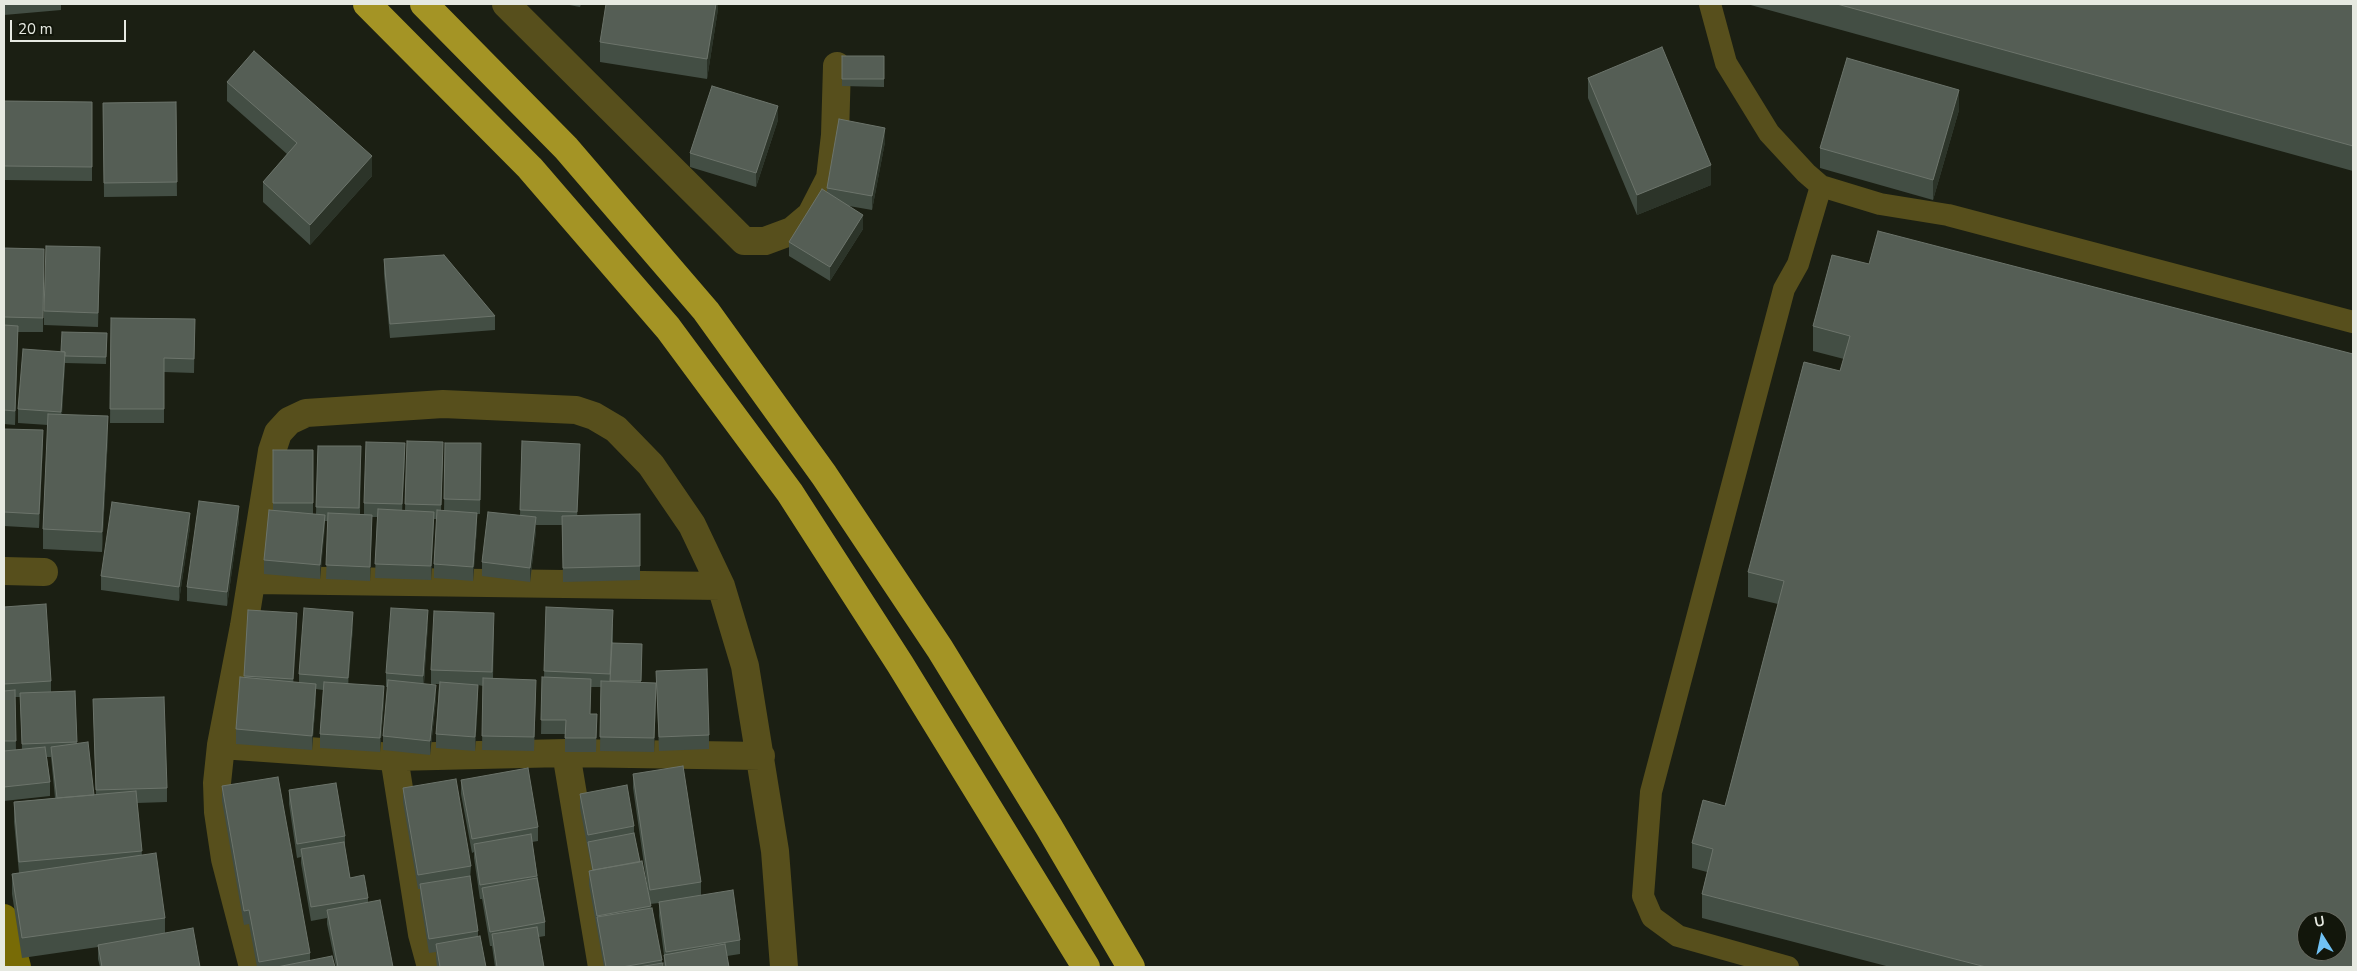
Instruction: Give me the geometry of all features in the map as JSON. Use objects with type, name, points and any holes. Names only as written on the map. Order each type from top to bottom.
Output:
[{"type":"highway","points":[[367,4],[530,168],[668,328],[790,494],[900,664],[1086,967]]},
{"type":"highway","points":[[424,4],[566,148],[706,311],[824,475],[940,649],[1049,827],[1131,967]]},
{"type":"street","points":[[506,4],[744,241],[765,241],[792,231],[812,214],[830,178],[835,136],[837,66]]},
{"type":"street","points":[[253,967],[225,859],[218,793],[221,746],[252,580],[272,452],[278,433],[290,421],[306,413],[443,404],[576,410],[594,416],[616,428],[651,465],[692,524],[721,586],[745,666],[775,851],[784,967]]},
{"type":"street","points":[[4,571],[44,572]]},
{"type":"street","points":[[252,580],[721,586]]},
{"type":"street","points":[[221,746],[394,757],[566,753],[761,756]]},
{"type":"street","points":[[566,753],[602,967]]},
{"type":"street","points":[[394,757],[422,934],[431,967]]},
{"type":"street","points":[[4,918],[17,967]]},
{"type":"lane","points":[[1710,4],[1726,63],[1730,71],[1769,133],[1806,173],[1821,186],[1880,204],[1948,215],[2353,322]]},
{"type":"lane","points":[[1788,967],[1678,936],[1652,917],[1643,896],[1651,792],[1784,289],[1798,264],[1821,186]]},
{"type":"building","points":[[606,4],[716,4],[707,59],[600,42]]},
{"type":"building","points":[[1837,4],[2353,4],[2353,146]]},
{"type":"building","points":[[1662,47],[1711,165],[1637,195],[1588,78]]},
{"type":"building","points":[[254,51],[372,156],[310,225],[263,182],[297,143],[227,82]]},
{"type":"building","points":[[842,56],[884,56],[884,79],[842,79]]},
{"type":"building","points":[[1847,58],[1959,90],[1933,180],[1820,148]]},
{"type":"building","points":[[712,86],[778,106],[756,173],[690,153]]},
{"type":"building","points":[[4,101],[92,102],[92,167],[4,166]]},
{"type":"building","points":[[176,102],[177,182],[104,183],[103,103]]},
{"type":"building","points":[[839,119],[885,128],[872,196],[827,188]]},
{"type":"building","points":[[822,189],[863,215],[830,267],[789,242]]},
{"type":"building","points":[[1878,231],[2353,354],[2353,967],[1986,967],[1702,894],[1713,849],[1692,843],[1703,800],[1725,806],[1784,581],[1748,572],[1804,362],[1840,371],[1850,336],[1813,326],[1832,255],[1869,264]]},
{"type":"building","points":[[46,246],[100,247],[98,313],[44,311]]},
{"type":"building","points":[[4,248],[44,249],[43,318],[4,317]]},
{"type":"building","points":[[444,255],[495,316],[390,324],[384,259]]},
{"type":"building","points":[[111,318],[195,319],[194,359],[164,358],[164,409],[110,409]]},
{"type":"building","points":[[4,325],[18,326],[15,411],[4,410]]},
{"type":"building","points":[[62,332],[107,333],[106,357],[65,356],[65,352],[61,351]]},
{"type":"building","points":[[23,349],[65,352],[61,412],[18,409]]},
{"type":"building","points":[[48,414],[108,416],[102,532],[43,529]]},
{"type":"building","points":[[4,429],[43,430],[39,514],[4,512]]},
{"type":"building","points":[[407,441],[443,442],[441,505],[405,504]]},
{"type":"building","points":[[522,441],[580,444],[577,512],[520,510]]},
{"type":"building","points":[[366,442],[405,443],[402,504],[364,503]]},
{"type":"building","points":[[445,443],[481,443],[480,500],[444,499]]},
{"type":"building","points":[[318,446],[361,446],[359,508],[316,507]]},
{"type":"building","points":[[273,450],[313,450],[313,503],[273,503]]},
{"type":"building","points":[[199,501],[239,506],[227,592],[187,587]]},
{"type":"building","points":[[112,502],[190,513],[179,587],[101,576]]},
{"type":"building","points":[[378,509],[434,512],[431,566],[375,564]]},
{"type":"building","points":[[269,510],[325,515],[320,565],[264,560]]},
{"type":"building","points":[[437,510],[477,513],[473,567],[434,564]]},
{"type":"building","points":[[488,512],[536,517],[530,568],[482,562]]},
{"type":"building","points":[[328,513],[372,515],[370,567],[326,565]]},
{"type":"building","points":[[640,514],[640,566],[563,568],[562,516]]},
{"type":"building","points":[[46,604],[51,681],[4,684],[4,607]]},
{"type":"building","points":[[546,607],[613,610],[610,674],[544,671]]},
{"type":"building","points":[[304,608],[353,612],[348,678],[299,674]]},
{"type":"building","points":[[391,608],[428,610],[423,676],[386,673]]},
{"type":"building","points":[[248,610],[297,613],[293,679],[244,676]]},
{"type":"building","points":[[434,611],[494,613],[492,672],[431,670]]},
{"type":"building","points":[[612,643],[642,644],[641,681],[610,681]]},
{"type":"building","points":[[707,669],[709,735],[659,737],[656,671]]},
{"type":"building","points":[[240,677],[316,684],[312,736],[236,729]]},
{"type":"building","points":[[542,677],[591,679],[590,714],[597,714],[596,738],[565,738],[566,720],[541,720]]},
{"type":"building","points":[[483,678],[536,680],[534,737],[482,736]]},
{"type":"building","points":[[388,680],[436,685],[430,741],[383,736]]},
{"type":"building","points":[[601,681],[656,683],[654,738],[600,737]]},
{"type":"building","points":[[324,682],[384,686],[380,738],[320,734]]},
{"type":"building","points":[[440,682],[478,685],[475,737],[436,734]]},
{"type":"building","points":[[15,690],[16,741],[4,741],[4,691]]},
{"type":"building","points":[[75,691],[77,742],[22,744],[20,693]]},
{"type":"building","points":[[164,697],[167,788],[96,790],[93,699]]},
{"type":"building","points":[[88,742],[94,795],[57,798],[51,747]]},
{"type":"building","points":[[45,747],[50,782],[4,787],[4,751]]},
{"type":"building","points":[[683,766],[701,882],[650,890],[633,774]]},
{"type":"building","points":[[528,768],[538,827],[472,839],[461,780]]},
{"type":"building","points":[[278,777],[310,953],[259,962],[249,910],[244,911],[222,786]]},
{"type":"building","points":[[456,779],[471,866],[418,875],[403,788]]},
{"type":"building","points":[[336,783],[345,836],[297,844],[289,790]]},
{"type":"building","points":[[627,785],[634,826],[588,835],[580,794]]},
{"type":"building","points":[[136,791],[142,851],[19,862],[14,802]]},
{"type":"building","points":[[634,833],[640,862],[593,870],[588,842]]},
{"type":"building","points":[[531,834],[537,876],[480,885],[474,844]]},
{"type":"building","points":[[344,842],[350,878],[364,875],[368,898],[311,907],[301,849]]},
{"type":"building","points":[[156,853],[165,918],[22,938],[12,874]]},
{"type":"building","points":[[642,861],[651,906],[597,916],[589,871]]},
{"type":"building","points":[[470,876],[478,931],[429,939],[420,884]]},
{"type":"building","points":[[537,878],[545,922],[490,932],[482,888]]},
{"type":"building","points":[[733,890],[740,940],[666,952],[659,902]]},
{"type":"building","points":[[380,900],[393,967],[338,967],[327,910]]},
{"type":"building","points":[[652,908],[662,960],[622,967],[606,967],[597,917]]},
{"type":"building","points":[[537,927],[544,967],[497,967],[492,934]]},
{"type":"building","points":[[193,928],[200,967],[102,967],[98,945]]},
{"type":"building","points":[[480,936],[486,967],[440,967],[436,944]]},
{"type":"building","points":[[725,944],[729,967],[666,967],[664,955]]},
{"type":"building","points":[[332,956],[335,967],[277,967]]},
{"type":"building","points":[[663,963],[663,967],[638,967]]}]
